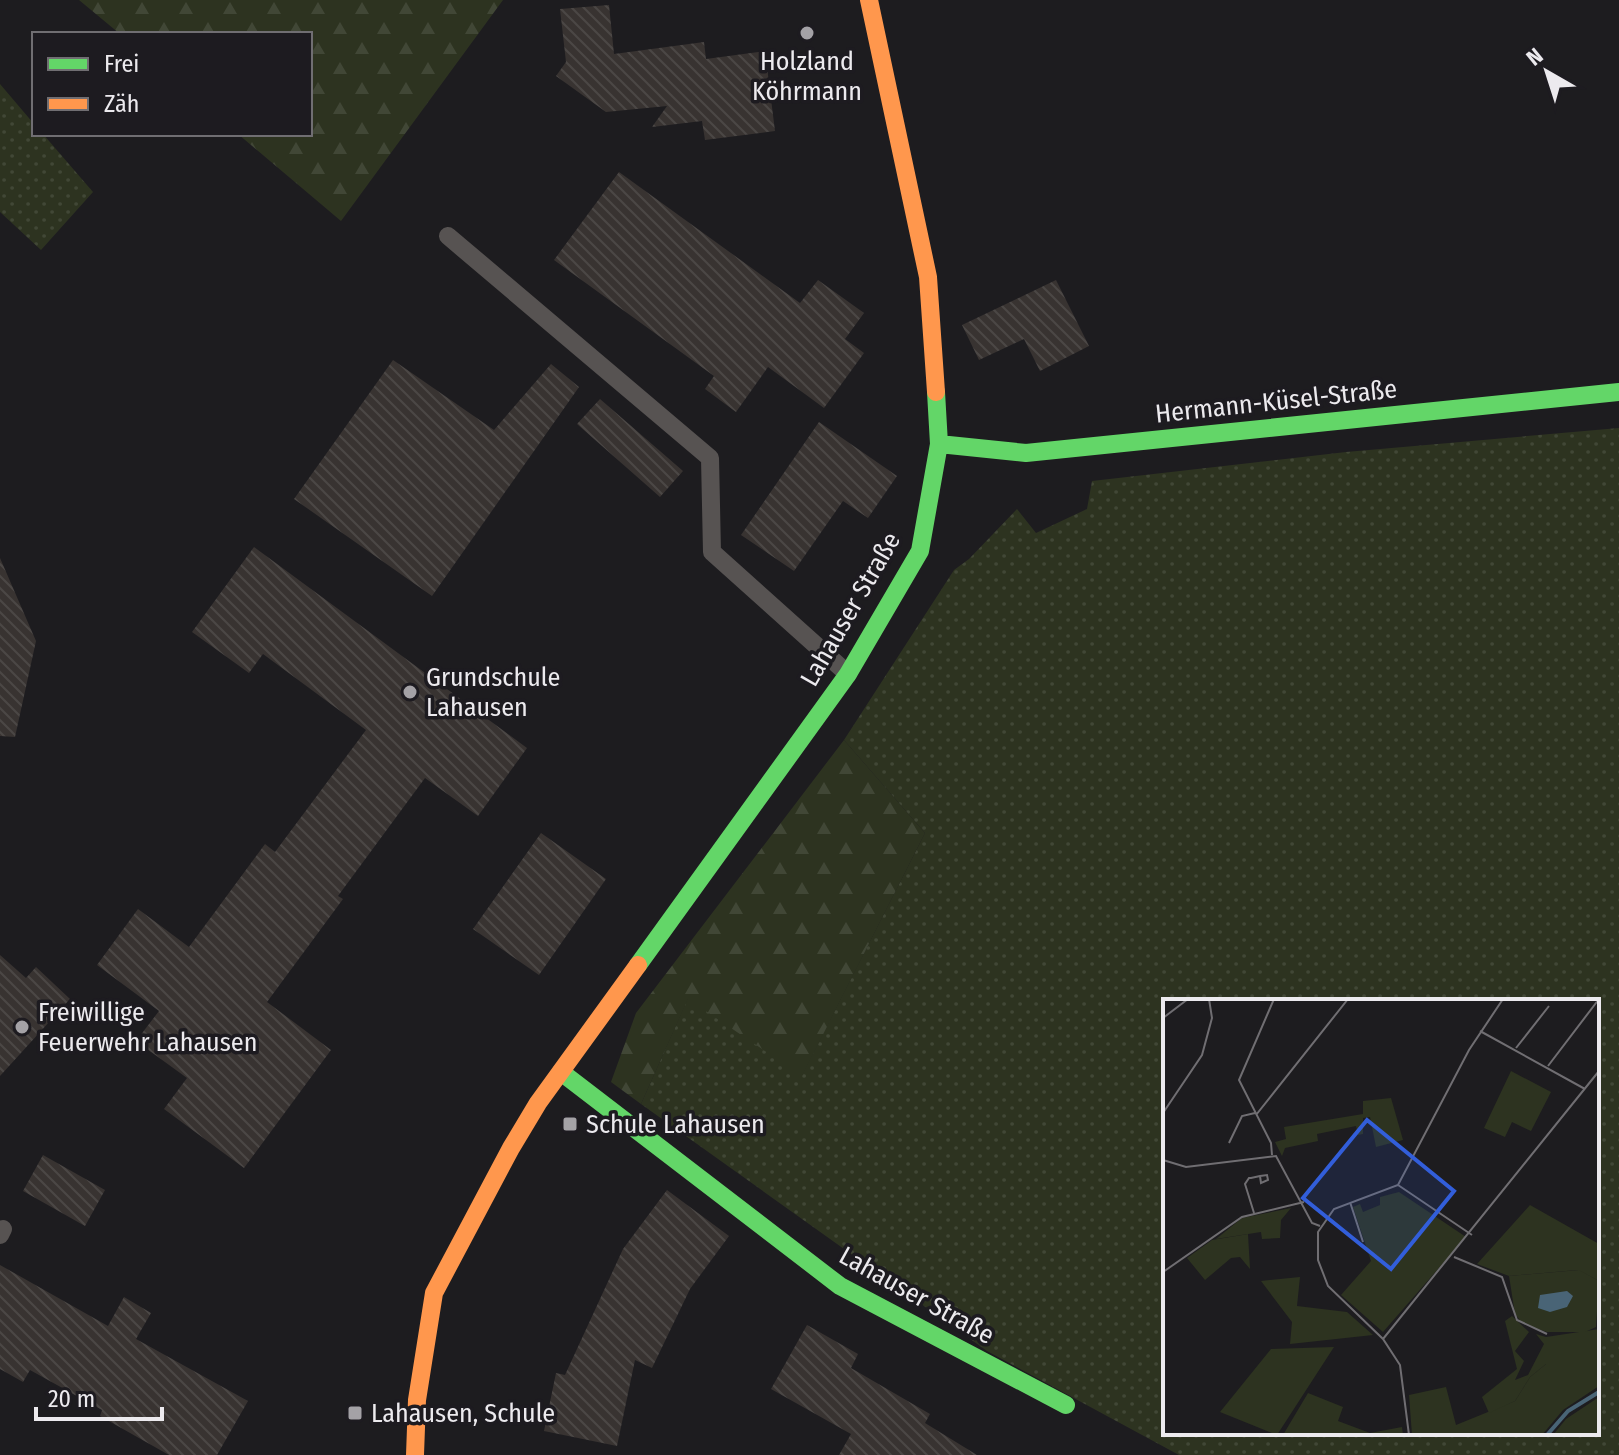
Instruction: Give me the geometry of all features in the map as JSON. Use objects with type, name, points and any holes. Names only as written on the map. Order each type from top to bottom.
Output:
[{"type":"street","name":"Lahauser Straße","points":[[415,1455],[417,1400],[434,1293],[511,1148],[538,1103],[848,674],[920,551],[939,444],[928,277],[869,0]]},
{"type":"street","name":"Hermann-Küsel-Straße","points":[[939,444],[1026,453],[1619,392]]},
{"type":"street","name":"Lahauser Straße","points":[[561,1072],[840,1286],[1066,1405]]},
{"type":"lane","points":[[448,236],[710,458],[712,552],[848,674]]},
{"type":"green space","points":[[79,0],[503,0],[341,221],[240,136],[312,136],[312,32],[118,32]]},
{"type":"green space","points":[[0,84],[32,122],[32,136],[45,136],[93,192],[41,250],[0,212]]},
{"type":"green space","points":[[1619,428],[1619,1455],[1179,1455],[987,1351],[641,1104],[688,998],[802,1075],[925,833],[844,740],[954,570],[969,559],[1017,509],[1036,533],[1087,509],[1092,481],[1346,452]]},
{"type":"green space","points":[[844,740],[925,833],[802,1076],[688,999],[641,1104],[611,1082],[636,1013]]},
{"type":"building","points":[[609,5],[614,54],[704,42],[706,59],[765,51],[775,131],[705,140],[702,121],[652,127],[667,106],[606,112],[556,76],[566,62],[560,9]]},
{"type":"building","points":[[619,172],[800,303],[818,280],[864,313],[845,339],[864,353],[824,408],[768,367],[736,412],[705,389],[714,376],[554,260]]},
{"type":"building","points":[[1056,280],[1089,346],[1040,371],[1024,339],[979,360],[962,325]]},
{"type":"building","points":[[393,360],[494,430],[551,364],[579,387],[432,596],[294,499]]},
{"type":"building","points":[[600,399],[683,471],[660,497],[577,424]]},
{"type":"building","points":[[819,422],[897,476],[868,518],[843,501],[794,571],[741,535]]},
{"type":"building","points":[[254,547],[527,748],[478,816],[425,778],[338,896],[343,899],[267,1002],[331,1050],[244,1168],[164,1109],[187,1078],[136,1041],[159,1011],[97,965],[138,909],[189,947],[265,844],[275,852],[366,730],[263,654],[249,673],[192,632]]},
{"type":"building","points":[[0,558],[36,641],[15,737],[0,736]]},
{"type":"building","points":[[541,833],[606,879],[539,975],[473,929]]},
{"type":"building","name":"Freiwillige Feuerwehr Lahausen","points":[[0,955],[26,978],[36,967],[70,999],[0,1076]]},
{"type":"building","points":[[43,1155],[105,1190],[85,1226],[23,1191]]},
{"type":"building","points":[[667,1190],[729,1236],[690,1289],[652,1368],[635,1360],[617,1446],[544,1431],[556,1373],[565,1375],[623,1249]]},
{"type":"building","points":[[0,1265],[108,1326],[124,1297],[151,1313],[136,1339],[248,1401],[217,1455],[169,1455],[100,1416],[102,1410],[30,1370],[23,1382],[0,1369]]},
{"type":"building","points":[[807,1325],[858,1354],[851,1368],[930,1414],[925,1423],[977,1455],[839,1455],[851,1434],[771,1389]]},
{"type":"traffic: fast","points":[[638,965],[848,674],[920,551],[939,444],[936,392]]},
{"type":"traffic: fast","points":[[939,444],[1026,453],[1619,392]]},
{"type":"traffic: fast","points":[[561,1072],[840,1286],[1066,1405]]},
{"type":"traffic: slow","points":[[869,0],[928,277],[936,392]]},
{"type":"traffic: slow","points":[[415,1455],[417,1400],[434,1293],[538,1103],[638,965]]},
{"type":"place","name":"Holzland Köhrmann","points":[[807,33]]},
{"type":"place","name":"Grundschule Lahausen","points":[[410,692]]},
{"type":"place","name":"Freiwillige Feuerwehr Lahausen","points":[[22,1027]]},
{"type":"place","name":"Schule Lahausen","points":[[570,1124]]},
{"type":"place","name":"Lahausen, Schule","points":[[355,1413]]}]
